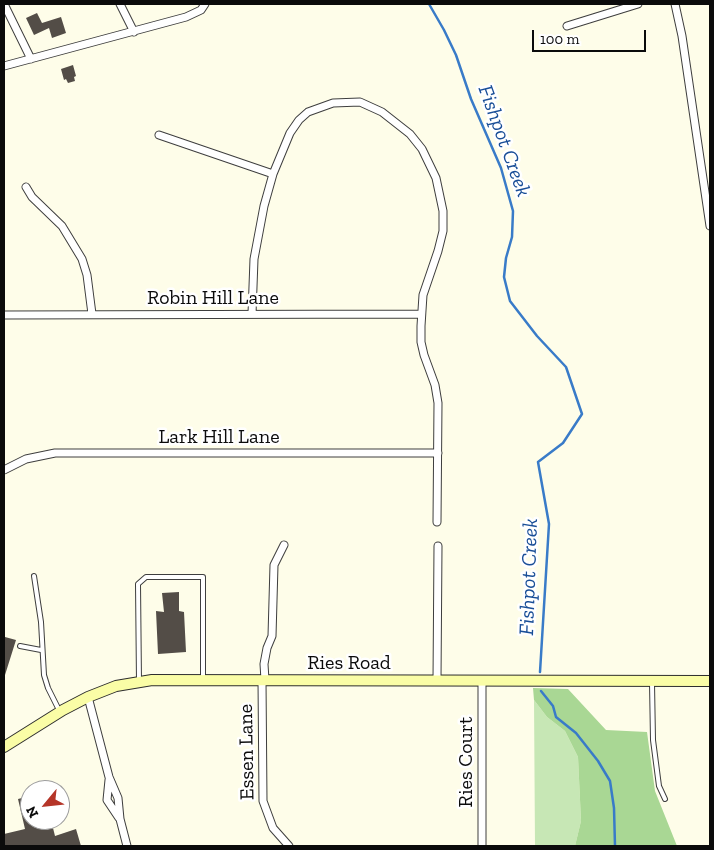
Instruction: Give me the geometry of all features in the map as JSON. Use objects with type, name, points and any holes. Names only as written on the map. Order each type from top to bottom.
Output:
[{"type":"street","points":[[4,4],[31,59]]},
{"type":"street","points":[[120,4],[134,32]]},
{"type":"street","points":[[4,66],[134,32],[194,14],[201,10],[205,4]]},
{"type":"street","points":[[567,26],[638,4]]},
{"type":"street","points":[[675,4],[684,46],[710,226]]},
{"type":"street","points":[[252,314],[254,259],[264,206],[273,174],[290,134],[299,120],[308,112],[333,102],[360,102],[389,116],[410,134],[430,163],[438,184],[442,211],[443,231],[423,295],[421,314],[421,342],[435,385],[438,403],[437,522]]},
{"type":"street","points":[[159,134],[273,174]]},
{"type":"street","points":[[26,186],[32,196],[62,226],[82,259],[87,275],[92,314]]},
{"type":"street","name":"Robin Hill Lane","points":[[4,314],[421,314]]},
{"type":"street","name":"Lark Hill Lane","points":[[4,470],[26,459],[55,453],[438,453]]},
{"type":"street","name":"Essen Lane","points":[[284,545],[274,565],[272,636],[267,648],[264,664],[263,802],[273,828],[289,846]]},
{"type":"street","points":[[437,680],[438,546]]},
{"type":"street","name":"Ries Road","points":[[4,747],[88,697],[116,686],[139,682],[203,680],[710,680]]},
{"type":"street","name":"Ries Court","points":[[482,680],[482,845]]},
{"type":"street","points":[[88,697],[109,777],[118,798],[120,819],[127,846]]},
{"type":"street","points":[[109,777],[107,800],[120,819]]},
{"type":"lane","points":[[34,576],[41,622],[44,675],[60,712]]},
{"type":"lane","points":[[139,682],[138,584],[146,577],[201,576],[203,578],[203,680]]},
{"type":"lane","points":[[20,646],[42,650]]},
{"type":"lane","points":[[651,681],[653,740],[659,786],[665,799]]},
{"type":"green space","points":[[533,688],[568,689],[606,730],[647,732],[655,791],[677,846],[575,846],[581,821],[578,757],[565,731],[547,717],[534,700]]},
{"type":"green space","points":[[534,700],[547,717],[565,731],[578,757],[581,821],[575,846],[535,846]]},
{"type":"building","points":[[37,13],[42,23],[61,17],[66,33],[52,38],[49,28],[34,35],[26,18]]},
{"type":"building","points":[[73,65],[76,76],[74,77],[75,81],[68,83],[66,79],[64,80],[61,69]]},
{"type":"building","points":[[179,592],[179,611],[184,612],[186,652],[158,654],[156,611],[164,612],[162,593]]},
{"type":"building","points":[[5,637],[16,640],[4,675]]},
{"type":"building","points":[[76,829],[81,846],[4,846],[4,834],[21,830],[54,830],[55,836]]},
{"type":"waterway","name":"Fishpot Creek","points":[[429,4],[456,55],[471,99],[501,168],[513,211],[512,237],[506,258],[504,277],[510,301],[537,336],[566,367],[582,414],[563,443],[538,462],[549,524],[540,672]]},
{"type":"waterway","name":"Fishpot Creek","points":[[541,691],[553,706],[556,717],[576,733],[598,761],[610,781],[614,808],[615,846]]}]
